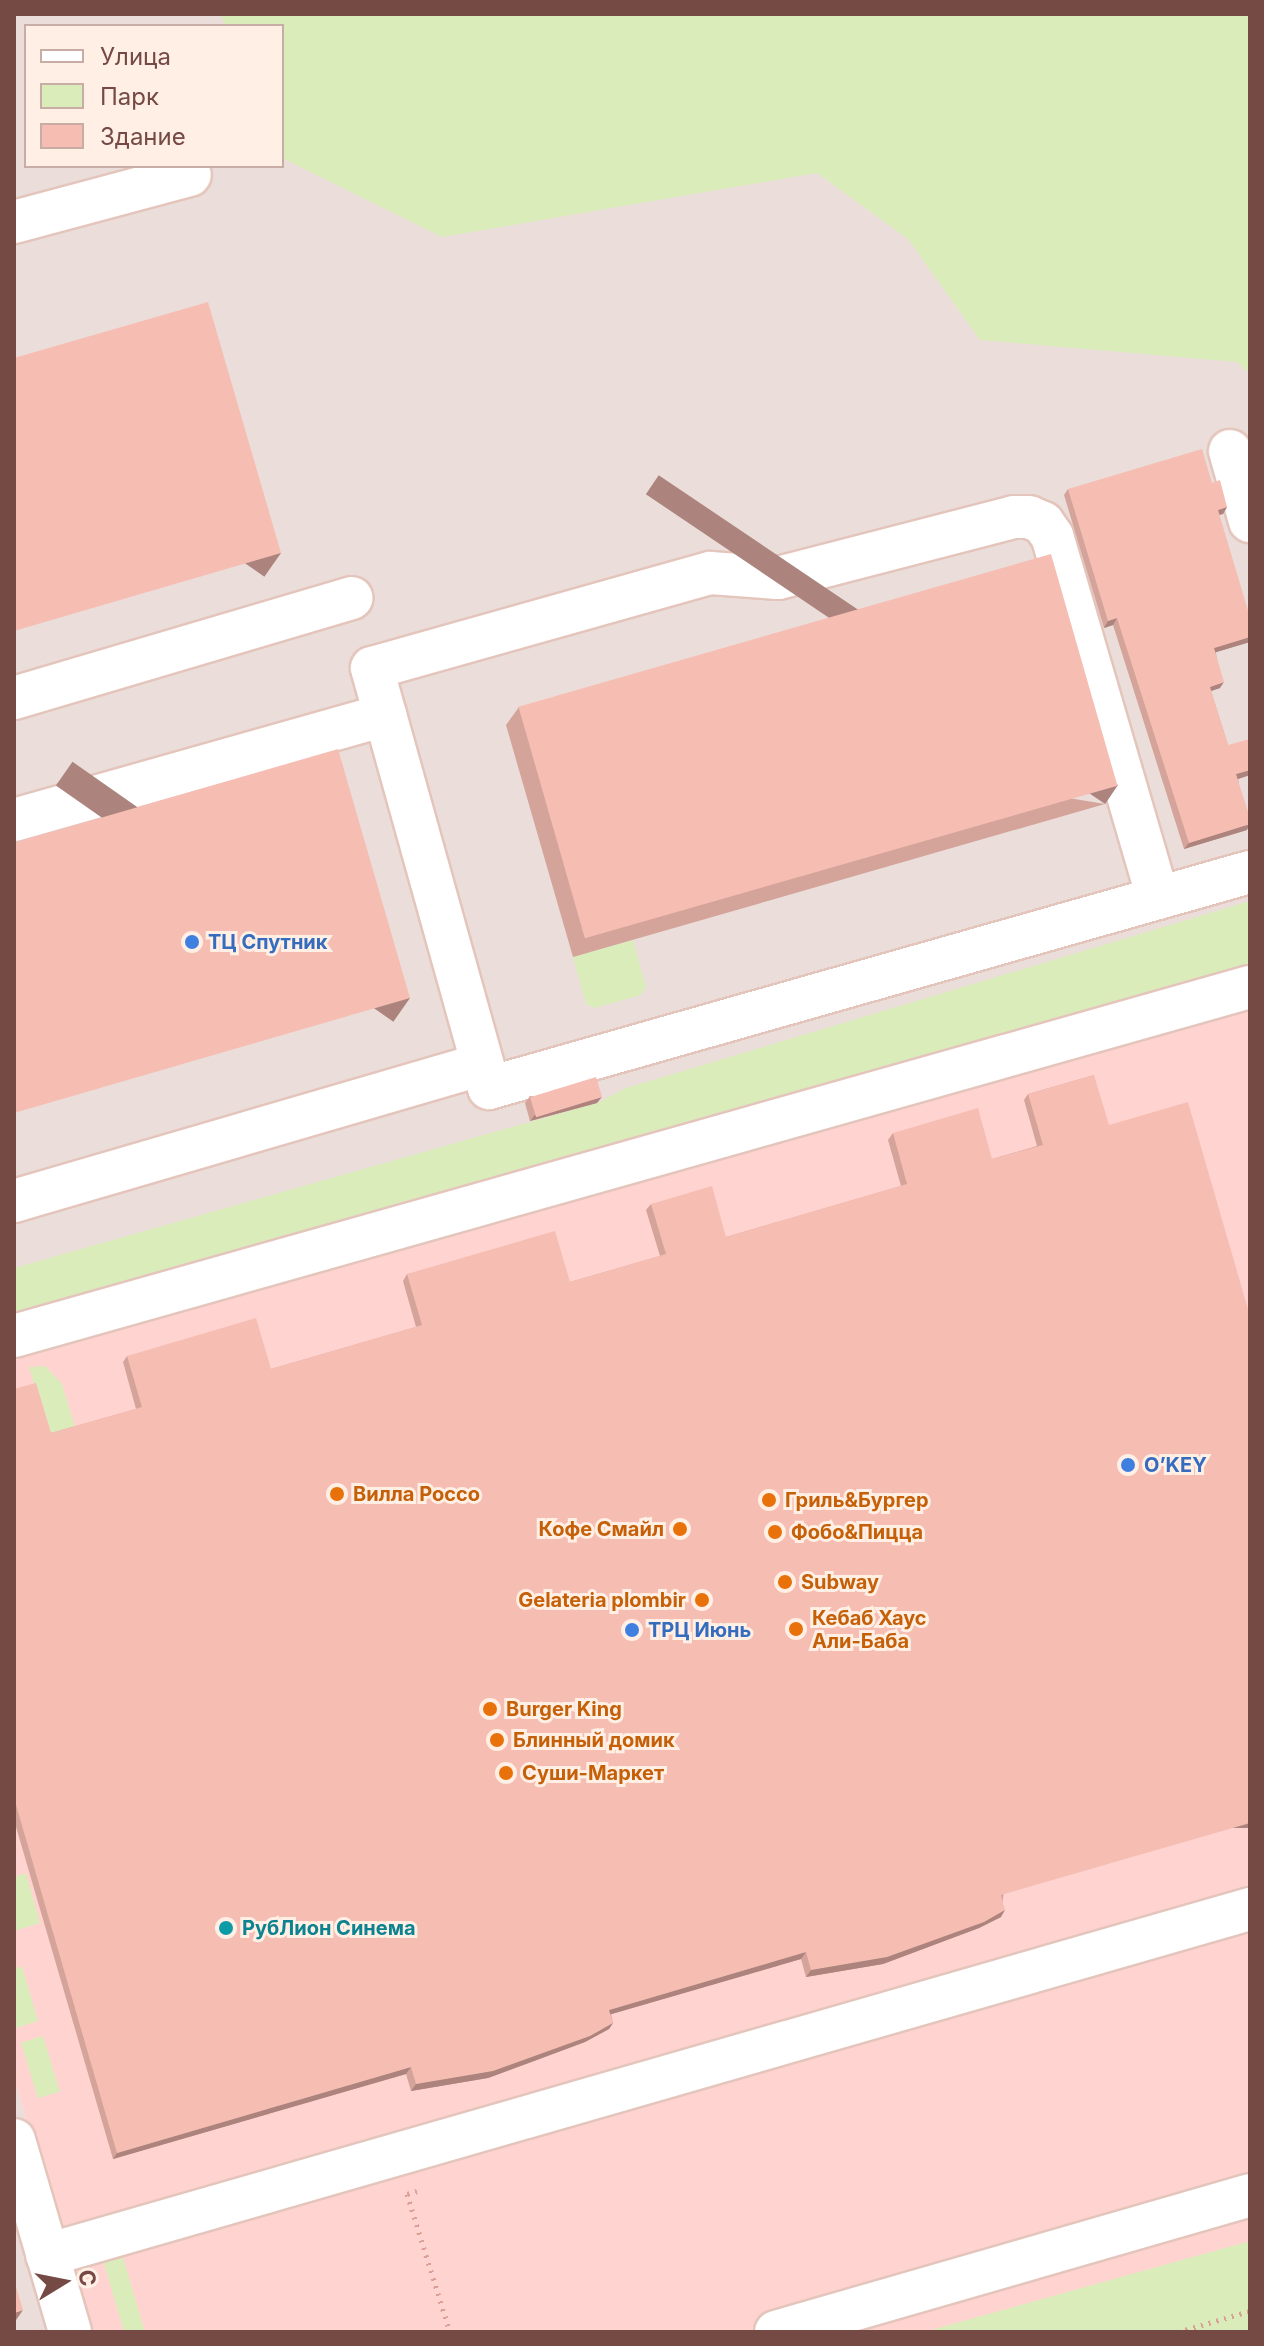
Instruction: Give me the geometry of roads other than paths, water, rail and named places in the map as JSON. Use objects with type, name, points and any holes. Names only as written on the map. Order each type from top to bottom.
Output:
[{"type":"lane","points":[[14,222],[190,175]]},
{"type":"lane","points":[[1230,451],[1250,521]]},
{"type":"lane","points":[[1158,898],[1052,536],[1043,523],[1029,517],[1014,517],[778,578],[710,573],[372,668],[489,1088],[1250,872]]},
{"type":"lane","points":[[14,698],[352,598]]},
{"type":"lane","points":[[14,820],[385,715]]},
{"type":"lane","points":[[14,1336],[1250,987]]},
{"type":"lane","points":[[14,1201],[482,1064]]},
{"type":"lane","points":[[47,2255],[1250,1909]]},
{"type":"lane","points":[[14,2140],[47,2255],[61,2330]]},
{"type":"lane","points":[[776,2332],[1250,2195]]},
{"type":"place","name":"ТЦ Спутник","points":[[192,942]]},
{"type":"place","name":"O’KEY","points":[[1128,1465]]},
{"type":"place","name":"Вилла Россо","points":[[337,1494]]},
{"type":"place","name":"Гриль&Бургер","points":[[769,1500]]},
{"type":"place","name":"Кофе Смайл","points":[[680,1529]]},
{"type":"place","name":"Фобо&Пицца","points":[[775,1532]]},
{"type":"place","name":"Subway","points":[[785,1582]]},
{"type":"place","name":"Gelateria plombir","points":[[702,1600]]},
{"type":"place","name":"Кебаб Хаус Али-Баба","points":[[796,1629]]},
{"type":"place","name":"ТРЦ Июнь","points":[[632,1630]]},
{"type":"place","name":"Burger King","points":[[490,1709]]},
{"type":"place","name":"Блинный домик","points":[[497,1740]]},
{"type":"place","name":"Суши-Маркет","points":[[506,1773]]},
{"type":"place","name":"РубЛион Синема","points":[[226,1928]]}]
